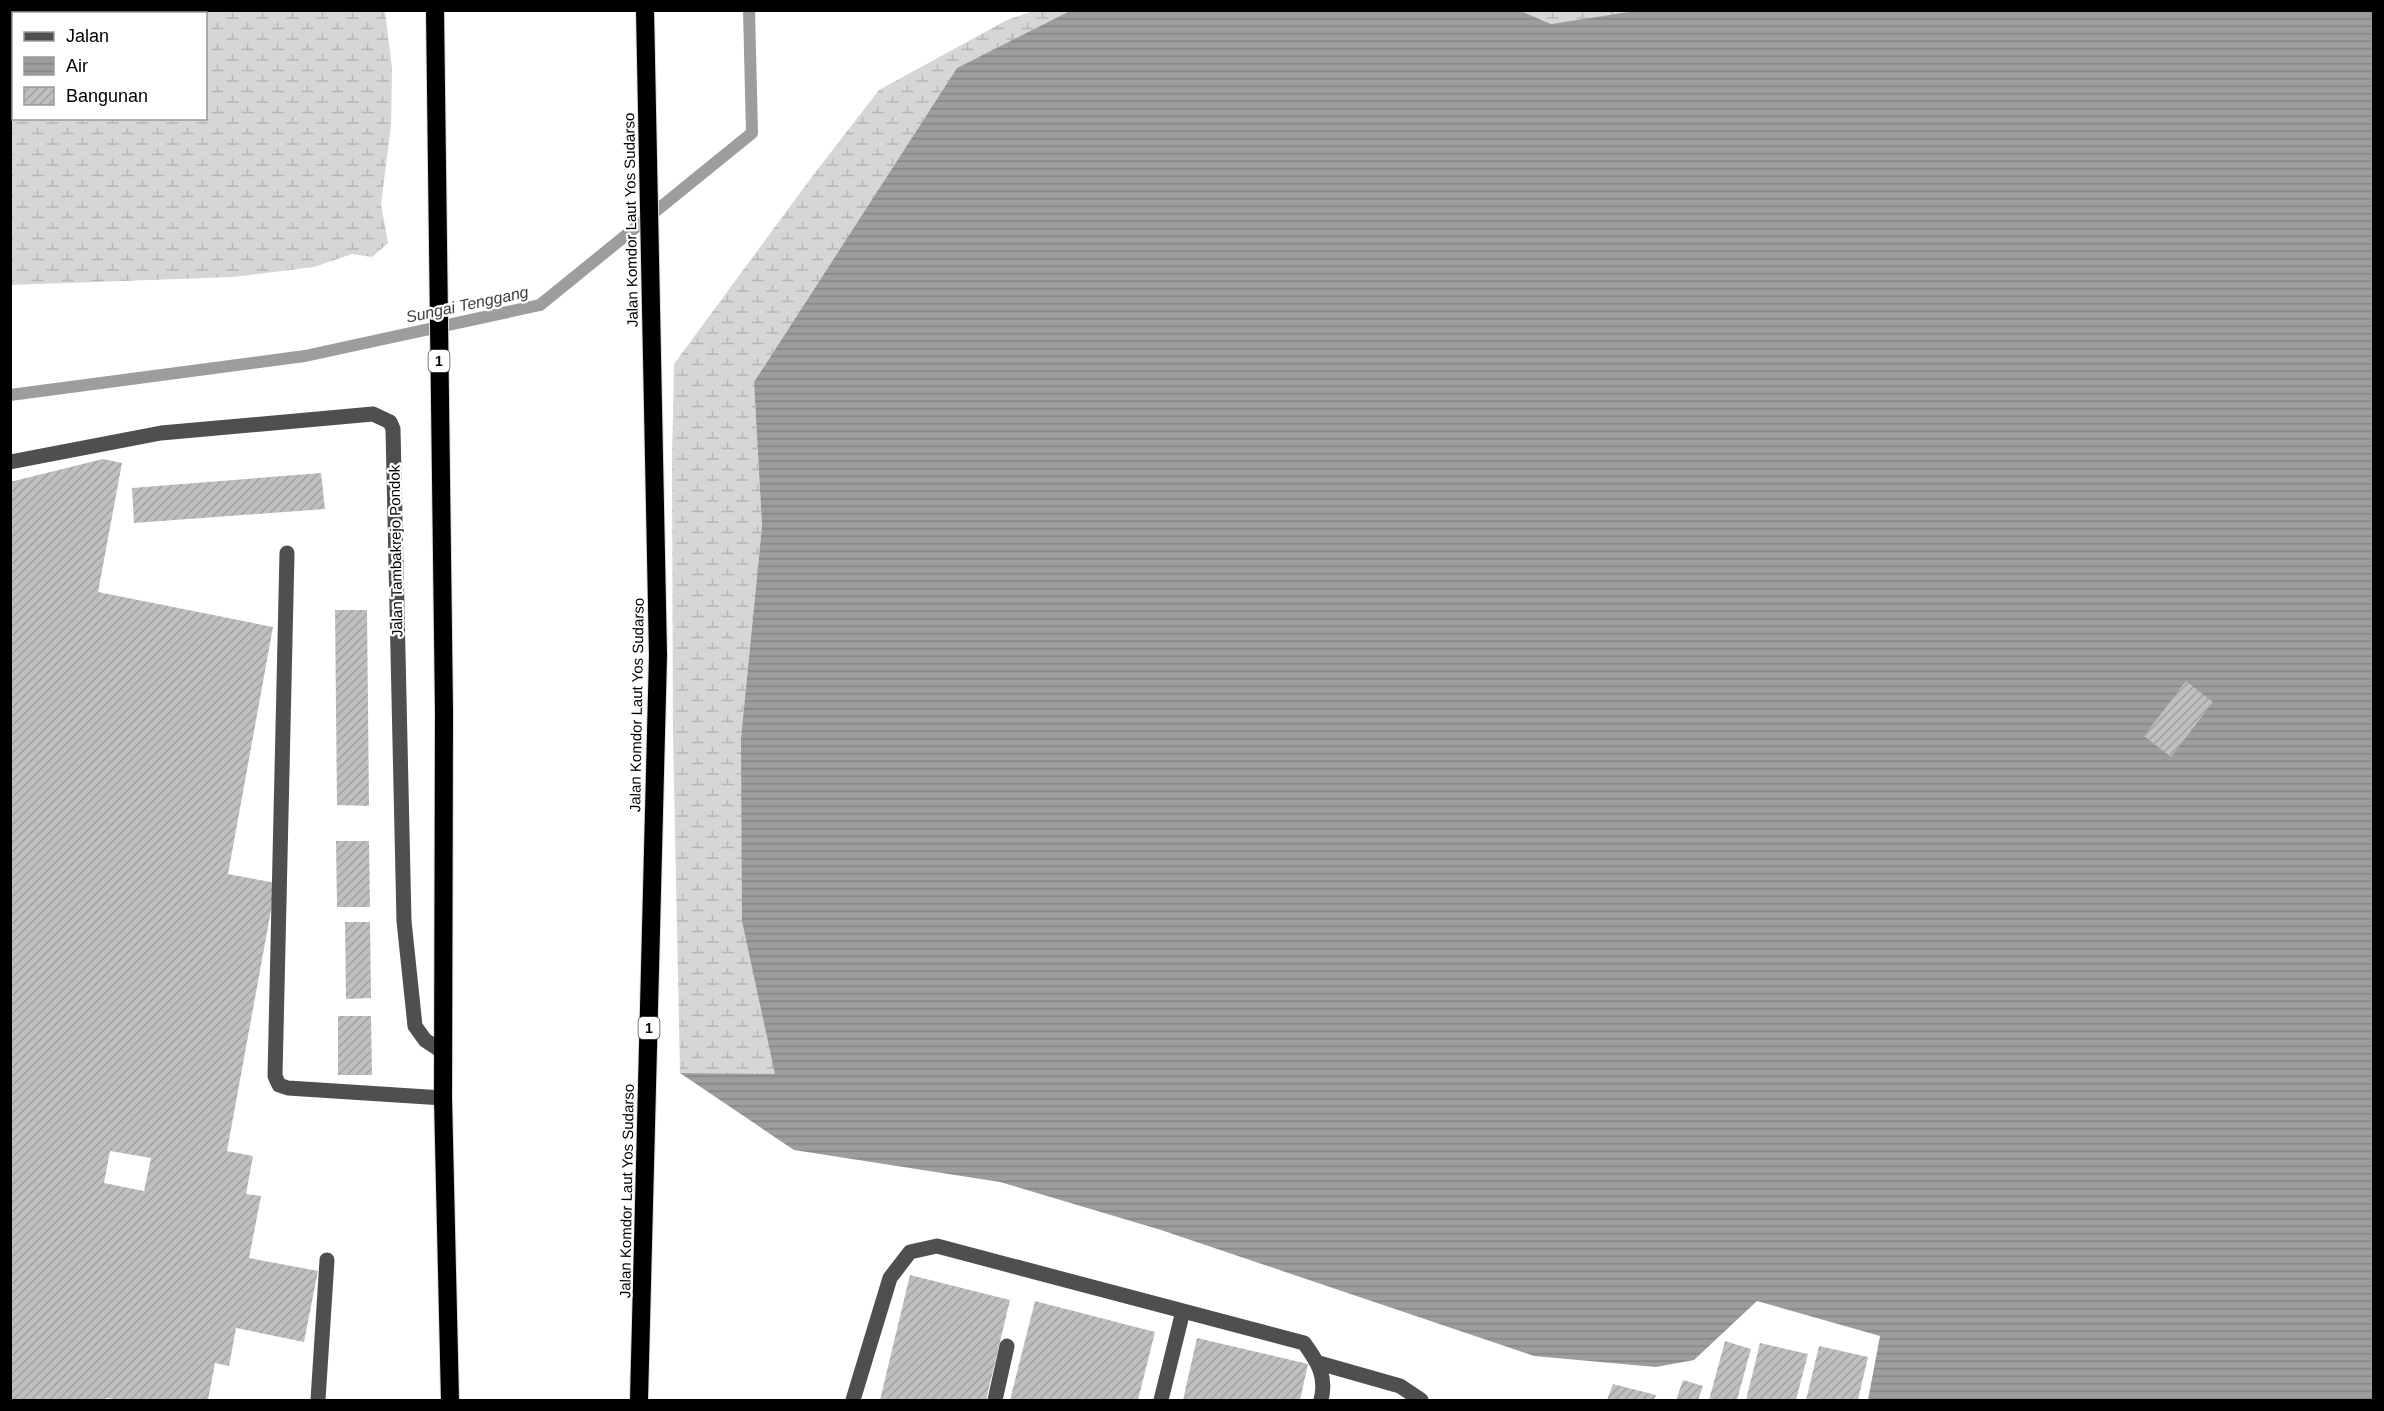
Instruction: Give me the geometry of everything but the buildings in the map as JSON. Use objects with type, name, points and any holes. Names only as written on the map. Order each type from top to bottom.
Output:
[{"type":"highway","name":"1","points":[[435,10],[444,712],[443,1098],[450,1401]]},
{"type":"highway","name":"Jalan Komdor Laut Yos Sudarso","points":[[639,1401],[658,655],[645,10]]},
{"type":"street","name":"Jalan Tambakrejo Pondok","points":[[10,462],[161,433],[373,414],[390,422],[393,429],[404,921],[415,1026],[425,1040],[443,1052]]},
{"type":"street","points":[[287,553],[275,1076],[279,1085],[288,1088],[443,1098]]},
{"type":"street","points":[[854,1401],[890,1278],[910,1252],[938,1246],[1304,1344],[1319,1363],[1324,1388],[1321,1401]]},
{"type":"street","points":[[318,1401],[327,1260]]},
{"type":"street","points":[[1161,1401],[1183,1311]]},
{"type":"street","points":[[994,1401],[1007,1346]]},
{"type":"street","points":[[1319,1363],[1400,1386],[1421,1401]]},
{"type":"green space","points":[[10,11],[385,11],[392,68],[391,126],[381,204],[388,243],[372,257],[352,254],[314,267],[233,277],[11,285]]},
{"type":"green space","points":[[1033,11],[1072,11],[957,68],[754,382],[762,526],[741,738],[764,1018],[776,1075],[680,1073],[673,737],[674,364],[879,90],[1007,20]]},
{"type":"green space","points":[[1518,11],[1642,11],[1551,24]]},
{"type":"water","points":[[1072,10],[1518,10],[1551,24],[1642,10],[2373,11],[2373,1400],[1868,1400],[1880,1336],[1757,1301],[1694,1360],[1656,1367],[1534,1356],[1161,1230],[1000,1182],[794,1150],[680,1073],[775,1074],[742,921],[741,738],[762,526],[754,382],[957,68]]},
{"type":"waterway","name":"Sungai Tenggang","points":[[10,395],[305,356],[540,305],[752,133],[749,10]]}]
